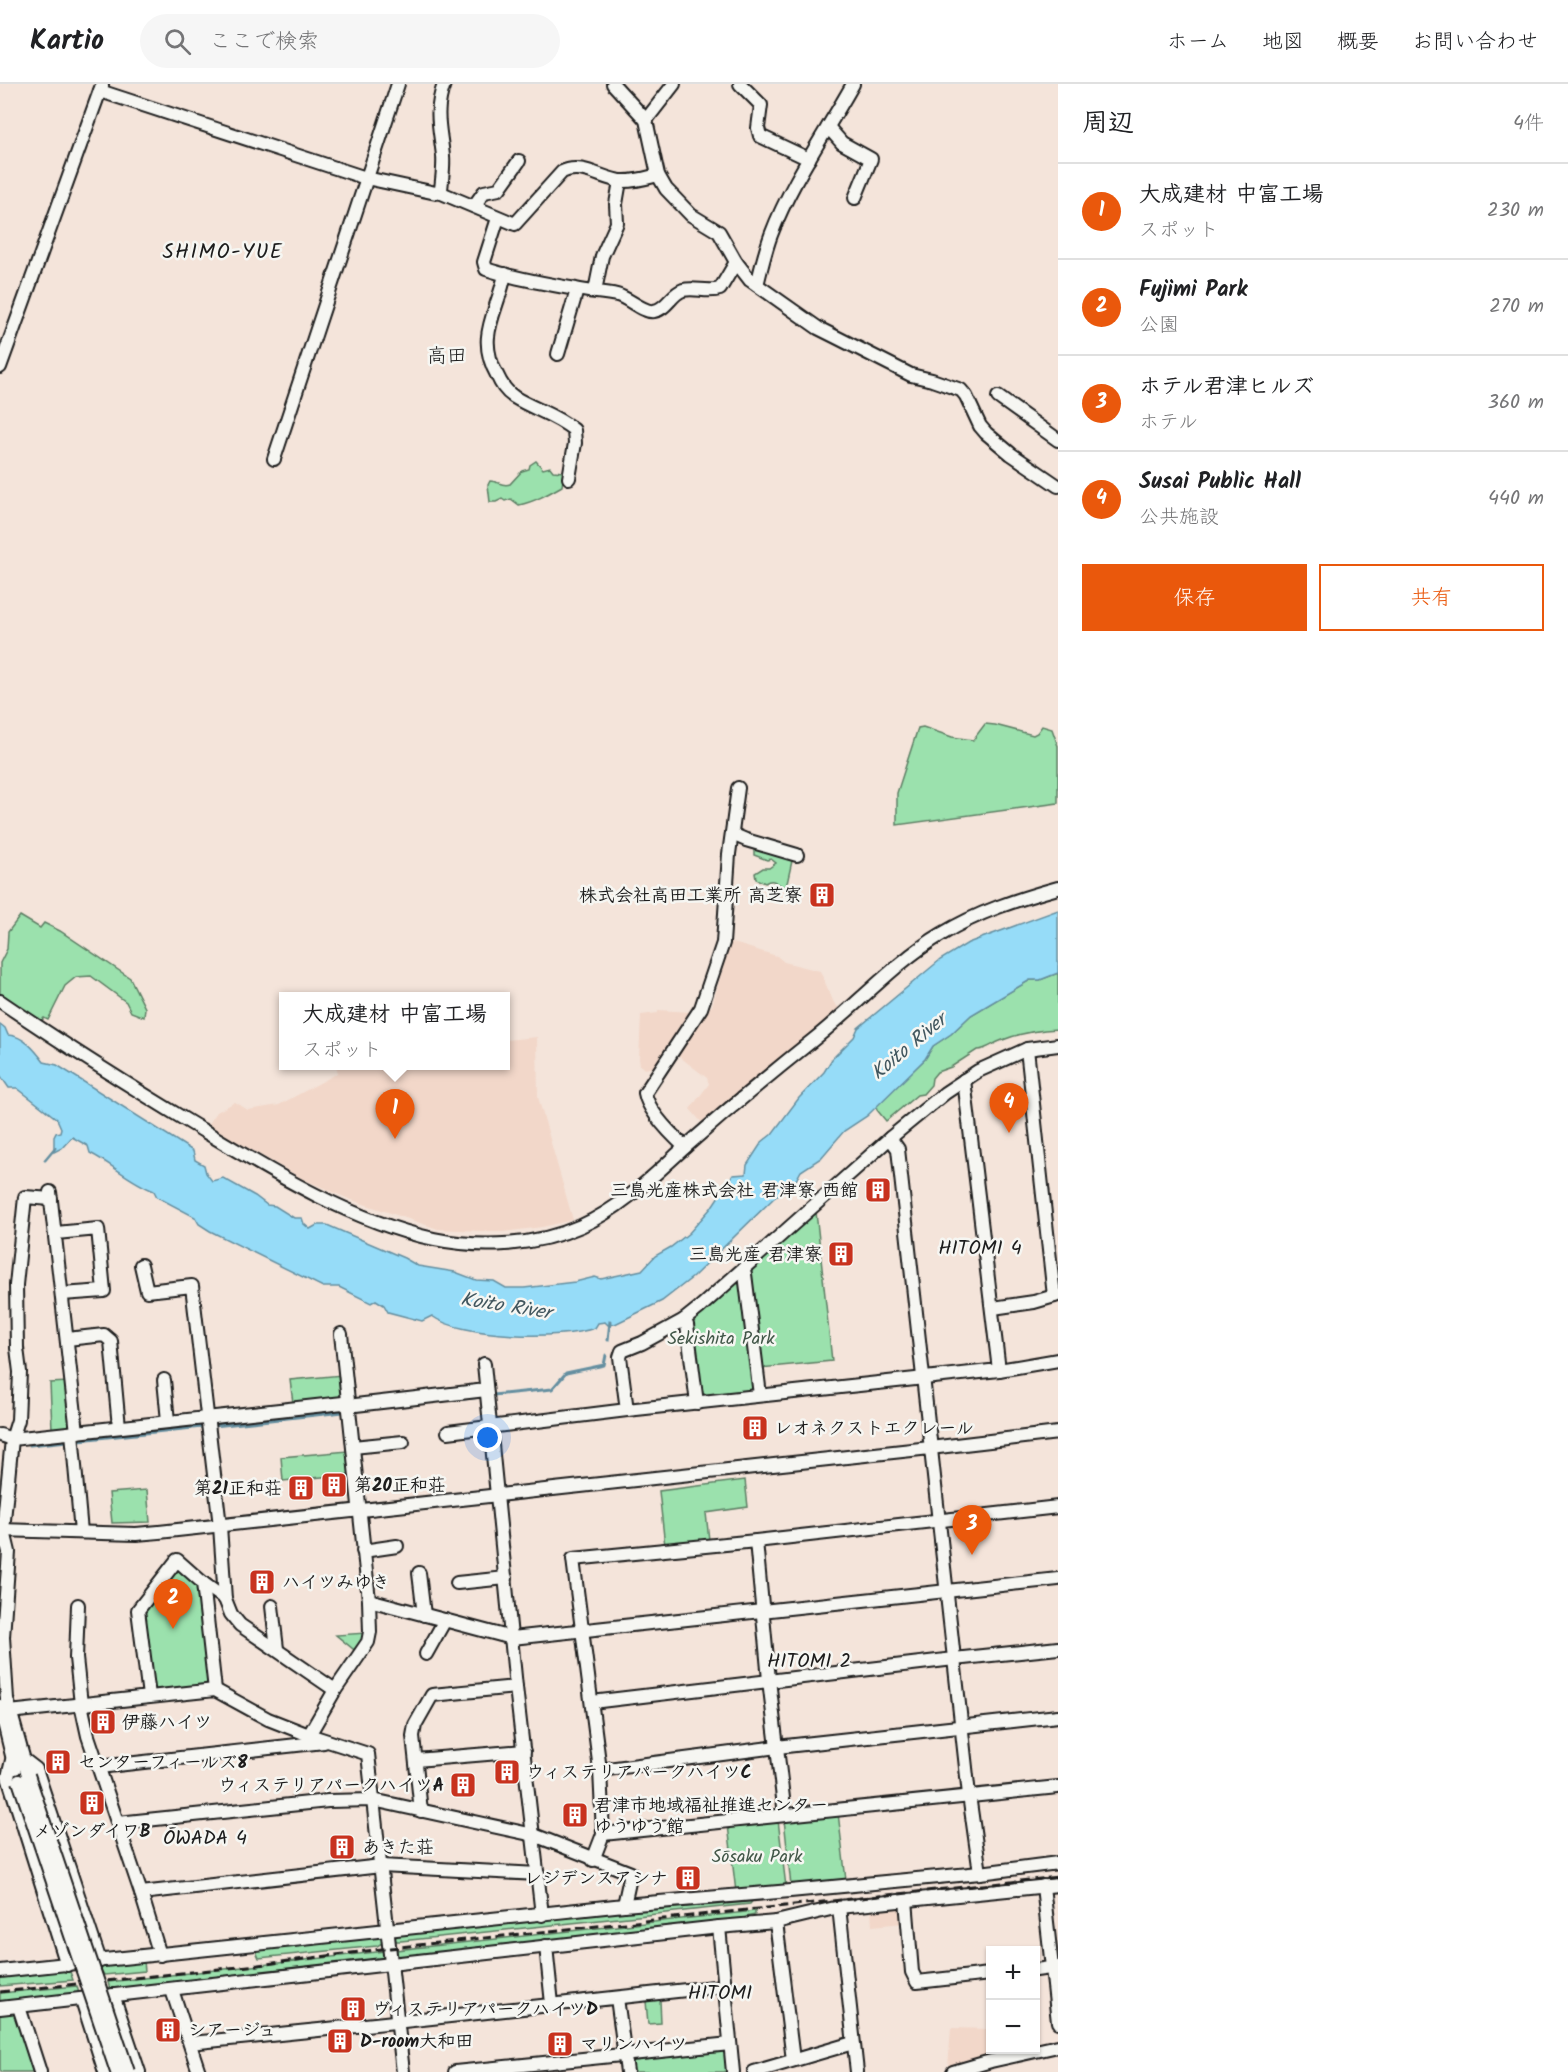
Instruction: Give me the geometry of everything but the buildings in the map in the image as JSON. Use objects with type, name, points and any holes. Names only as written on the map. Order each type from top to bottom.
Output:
[{"type":"street","points":[[274,459],[398,84]]},
{"type":"street","points":[[439,192],[443,165],[437,118],[444,84]]},
{"type":"street","points":[[613,84],[646,120],[658,175],[666,189],[691,215],[719,232],[736,262],[750,280],[818,328],[911,375],[961,390],[986,433],[1011,454],[1058,486]]},
{"type":"street","points":[[646,120],[674,84]]},
{"type":"street","points":[[740,84],[761,105],[758,128],[760,136],[809,159]]},
{"type":"street","points":[[756,285],[771,236],[809,159],[853,84]]},
{"type":"street","points":[[0,367],[101,87],[366,178],[431,193],[439,192],[509,222],[518,223],[562,172],[572,167],[620,181],[638,180],[658,175]]},
{"type":"street","points":[[828,127],[842,143],[871,159],[855,198]]},
{"type":"street","points":[[474,206],[484,192],[499,189],[519,161]]},
{"type":"street","points":[[596,291],[602,256],[616,223],[616,204],[620,181]]},
{"type":"street","points":[[498,218],[484,262],[490,270],[625,298],[645,311],[655,311],[664,307],[679,292],[686,289],[713,291],[720,289],[736,262]]},
{"type":"street","points":[[505,274],[501,293],[491,316],[487,345],[489,359],[501,383],[511,395],[559,419],[574,430],[575,443],[569,478]]},
{"type":"street","points":[[558,354],[578,290]]},
{"type":"street","points":[[998,398],[1058,440]]},
{"type":"street","points":[[686,1147],[673,1136],[646,1101],[645,1093],[701,1008],[723,943],[738,788]]},
{"type":"street","points":[[732,834],[797,855]]},
{"type":"street","points":[[0,1001],[124,1082],[233,1149],[361,1215],[393,1228],[436,1239],[504,1244],[531,1242],[558,1236],[597,1218],[627,1199],[767,1076],[817,1038],[863,995],[941,934],[984,913],[1058,888]]},
{"type":"street","points":[[627,1410],[622,1351],[684,1320],[890,1138],[963,1080],[1027,1049],[1058,1045]]},
{"type":"street","points":[[993,1308],[1034,1302],[1056,1295],[1027,1049]]},
{"type":"street","points":[[963,1080],[999,1370]]},
{"type":"street","points":[[890,1138],[898,1149],[969,1795],[980,1873]]},
{"type":"street","points":[[81,1532],[68,1339],[51,1195],[25,1197],[16,1285],[17,1347],[20,1372],[18,1420],[6,1437],[1,1532],[9,1552],[3,1637],[3,1711],[117,2072]]},
{"type":"street","points":[[56,1233],[98,1229],[104,1291],[62,1294]]},
{"type":"street","points":[[141,1265],[147,1291],[192,1286],[220,1526],[225,1599],[231,1614],[240,1625],[335,1690]]},
{"type":"street","points":[[743,1270],[760,1395]]},
{"type":"street","points":[[684,1320],[687,1325],[697,1403]]},
{"type":"street","points":[[309,1735],[335,1690],[368,1642],[370,1632],[369,1600],[341,1334]]},
{"type":"street","points":[[68,1339],[104,1335],[111,1341],[119,1426]]},
{"type":"street","points":[[448,1432],[760,1395],[999,1370],[1058,1360]]},
{"type":"street","points":[[484,1364],[516,1687],[542,1915]]},
{"type":"street","points":[[164,1380],[168,1422]]},
{"type":"street","points":[[6,1437],[75,1432],[343,1403],[347,1406],[486,1390]]},
{"type":"street","points":[[1,1532],[136,1534],[1058,1433]]},
{"type":"street","points":[[352,1448],[403,1442]]},
{"type":"street","points":[[593,1860],[603,1834],[600,1770],[573,1559],[1058,1508]]},
{"type":"street","points":[[756,1541],[785,1815]]},
{"type":"street","points":[[363,1551],[397,1546]]},
{"type":"street","points":[[149,1696],[138,1610],[177,1560],[225,1599]]},
{"type":"street","points":[[419,1573],[424,1615]]},
{"type":"street","points":[[457,1583],[506,1578]]},
{"type":"street","points":[[369,1600],[512,1638],[1058,1579]]},
{"type":"street","points":[[203,1583],[215,1690]]},
{"type":"street","points":[[78,1605],[76,1658],[81,1704],[88,1736],[160,1955]]},
{"type":"street","points":[[272,1606],[277,1649]]},
{"type":"street","points":[[426,1654],[445,1620]]},
{"type":"street","points":[[592,1702],[1058,1648]]},
{"type":"street","points":[[421,1811],[413,1736],[415,1725],[432,1695],[516,1687]]},
{"type":"street","points":[[3,1711],[215,1690],[268,1719],[328,1742],[368,1754],[403,2072]]},
{"type":"street","points":[[600,1770],[777,1747],[1058,1716]]},
{"type":"street","points":[[99,1767],[328,1742]]},
{"type":"street","points":[[416,1760],[524,1751]]},
{"type":"street","points":[[18,1760],[36,1769],[100,1961]]},
{"type":"street","points":[[18,1760],[8,1777],[67,1965]]},
{"type":"street","points":[[23,1778],[129,2072]]},
{"type":"street","points":[[603,1834],[1058,1787]]},
{"type":"street","points":[[118,1823],[328,1801],[373,1800],[534,1835],[631,1873],[624,1905]]},
{"type":"street","points":[[1,1967],[67,1965],[624,1905],[980,1873],[1058,1863]]},
{"type":"street","points":[[141,1893],[381,1866],[538,1874]]},
{"type":"street","points":[[0,2008],[776,1922],[810,1912],[839,1907],[1058,1885]]},
{"type":"street","points":[[1043,1886],[1055,1968],[1058,2022]]},
{"type":"street","points":[[906,1900],[912,1972],[917,1982],[986,1974]]},
{"type":"street","points":[[839,1907],[857,2072]]},
{"type":"street","points":[[776,1922],[793,2060]]},
{"type":"street","points":[[718,1927],[733,2072]]},
{"type":"street","points":[[546,1946],[552,2004]]},
{"type":"street","points":[[1040,1970],[1055,1968]]},
{"type":"street","points":[[190,2043],[397,2023],[723,1986]]},
{"type":"street","points":[[172,1989],[199,2072]]},
{"type":"street","points":[[113,1995],[139,2072]]},
{"type":"street","points":[[617,1998],[627,2072]]},
{"type":"street","points":[[82,2000],[105,2072]]},
{"type":"street","points":[[20,2007],[40,2072]]},
{"type":"street","points":[[754,2072],[853,2043]]},
{"type":"street","points":[[455,2072],[729,2044]]},
{"type":"street","points":[[953,2072],[993,2066],[1058,2046]]},
{"type":"shaded area","points":[[730,942],[777,956],[784,962],[820,971],[834,1003],[842,1011],[704,1125],[690,1109],[709,1084],[707,1078],[676,1054],[703,1011],[712,1006]]},
{"type":"shaded area","points":[[658,1010],[691,1012],[655,1067],[644,1069],[639,1059],[641,1015],[658,1013]]},
{"type":"shaded area","points":[[537,1037],[538,1097],[573,1220],[503,1232],[438,1229],[349,1199],[303,1179],[208,1125],[217,1112],[235,1102],[248,1110],[279,1105],[338,1073],[337,1070],[510,1070],[510,1040]]},
{"type":"shaded area","points":[[898,1906],[904,1911],[904,1923],[872,1926],[871,1909]]},
{"type":"shaded area","points":[[951,2028],[986,2029],[988,2059],[948,2068]]},
{"type":"green space","points":[[536,461],[543,469],[550,467],[553,471],[564,472],[562,486],[536,500],[519,505],[511,499],[490,502],[488,485],[490,481],[510,484]]},
{"type":"green space","points":[[985,724],[1033,735],[1042,726],[1052,729],[1058,746],[1058,803],[897,825],[897,793],[918,728],[923,727],[952,737],[973,740]]},
{"type":"green space","points":[[754,848],[789,856],[792,861],[786,888],[774,881],[765,883],[756,879],[755,873],[776,863],[771,859],[767,860],[754,855]]},
{"type":"green space","points":[[20,916],[40,928],[44,923],[60,931],[130,978],[145,1008],[144,1017],[131,1012],[126,1002],[91,976],[76,977],[65,986],[48,1020],[44,1018],[40,1022],[0,996],[0,963],[7,949],[8,932]]},
{"type":"green space","points":[[1058,973],[1058,1029],[1021,1034],[977,1050],[951,1067],[937,1072],[932,1078],[931,1085],[923,1094],[917,1095],[886,1121],[877,1110],[876,1106],[925,1059],[933,1046],[951,1034],[971,1015],[1030,980],[1040,980]]},
{"type":"green space","points":[[816,1212],[832,1361],[760,1368],[749,1273]]},
{"type":"green space","name":"Sekishita Park","points":[[740,1278],[755,1389],[700,1397],[691,1319]]},
{"type":"green space","points":[[342,1375],[343,1398],[293,1403],[290,1380]]},
{"type":"green space","points":[[68,1382],[72,1424],[70,1427],[52,1429],[50,1383]]},
{"type":"green space","points":[[348,1451],[351,1474],[283,1481],[281,1457]]},
{"type":"green space","points":[[745,1480],[748,1507],[706,1513],[709,1540],[665,1546],[659,1491]]},
{"type":"green space","points":[[147,1490],[150,1522],[112,1523],[109,1493]]},
{"type":"green space","points":[[178,1569],[196,1584],[199,1590],[209,1684],[156,1691],[151,1687],[143,1610]]},
{"type":"green space","points":[[366,1633],[358,1653],[336,1635]]},
{"type":"green space","points":[[838,1813],[846,1880],[791,1886],[784,1819]]},
{"type":"green space","name":"Sōsaku Park","points":[[778,1820],[786,1887],[736,1892],[728,1825]]},
{"type":"green space","points":[[753,1900],[750,1904],[401,1941],[396,1941],[395,1938],[397,1935],[624,1909]]},
{"type":"green space","points":[[755,1911],[755,1915],[746,1917],[745,1920],[399,1959],[396,1950]]},
{"type":"green space","points":[[383,1936],[384,1942],[377,1946],[259,1958],[255,1949]]},
{"type":"green space","points":[[385,1951],[386,1958],[383,1960],[110,1990],[108,1982]]},
{"type":"green space","points":[[144,1961],[145,1971],[104,1975],[101,1970],[103,1965]]},
{"type":"green space","points":[[69,1969],[73,1980],[0,1986],[0,1975]]},
{"type":"green space","points":[[77,1986],[79,1994],[0,2002],[0,1993]]},
{"type":"green space","points":[[660,2000],[661,2023],[648,2024],[646,2001]]},
{"type":"green space","points":[[0,2011],[15,2012],[37,2072],[0,2072]]},
{"type":"green space","points":[[727,2049],[728,2072],[631,2072],[630,2059]]},
{"type":"water","name":"Koito River","points":[[1058,910],[1058,973],[1040,980],[1030,980],[971,1015],[951,1034],[933,1046],[925,1059],[867,1116],[844,1131],[821,1158],[801,1171],[796,1180],[775,1197],[693,1277],[662,1301],[615,1324],[598,1323],[595,1328],[579,1332],[536,1335],[487,1333],[465,1329],[432,1316],[422,1321],[388,1312],[384,1305],[376,1300],[371,1303],[339,1287],[323,1287],[210,1231],[199,1224],[195,1217],[157,1197],[154,1191],[137,1183],[90,1153],[88,1146],[72,1137],[62,1148],[54,1152],[54,1137],[61,1128],[57,1119],[17,1088],[9,1088],[0,1075],[0,1024],[8,1035],[29,1044],[44,1062],[57,1065],[193,1151],[195,1160],[204,1165],[212,1181],[223,1178],[267,1205],[275,1206],[294,1218],[302,1218],[304,1224],[310,1229],[317,1225],[327,1225],[418,1266],[455,1272],[476,1280],[494,1281],[506,1288],[575,1282],[595,1277],[601,1279],[642,1270],[655,1256],[689,1233],[711,1208],[733,1175],[746,1174],[747,1165],[762,1142],[772,1134],[799,1098],[854,1037],[858,1028],[940,960],[968,943]]},
{"type":"waterway","points":[[45,1160],[55,1148]]},
{"type":"waterway","points":[[608,1340],[610,1321]]},
{"type":"waterway","points":[[493,1395],[552,1389],[566,1373],[604,1365],[606,1355]]},
{"type":"waterway","points":[[455,1400],[481,1397]]},
{"type":"waterway","points":[[214,1426],[343,1412]]},
{"type":"waterway","points":[[79,1440],[202,1427]]},
{"type":"waterway","points":[[30,1445],[67,1441]]},
{"type":"railway","points":[[0,1992],[1058,1877]]},
{"type":"place","name":"株式会社高田工業所 高芝寮","points":[[822,895]]},
{"type":"place","name":"Susai Public Hall","points":[[1009,1133]]},
{"type":"place","name":"大成建材 中富工場","points":[[395,1139]]},
{"type":"place","name":"三島光産株式会社 君津寮 西館","points":[[878,1190]]},
{"type":"place","name":"三島光産 君津寮","points":[[841,1254]]},
{"type":"place","name":"レオネクストエクレール","points":[[755,1428]]},
{"type":"place","name":"第20正和荘","points":[[334,1485]]},
{"type":"place","name":"第21正和荘","points":[[301,1488]]},
{"type":"place","name":"ホテル君津ヒルズ","points":[[972,1555]]},
{"type":"place","name":"ハイツみゆき","points":[[262,1582]]},
{"type":"place","name":"Fujimi Park","points":[[173,1629]]},
{"type":"place","name":"伊藤ハイツ","points":[[103,1722]]},
{"type":"place","name":"センターフィールズ8","points":[[58,1762]]},
{"type":"place","name":"ウィステリアパークハイツC","points":[[507,1772]]},
{"type":"place","name":"ウィステリアパークハイツA","points":[[463,1785]]},
{"type":"place","name":"メゾンダイワB","points":[[92,1803]]},
{"type":"place","name":"君津市地域福祉推進センター ゆうゆう館","points":[[575,1815]]},
{"type":"place","name":"あきた荘","points":[[342,1847]]},
{"type":"place","name":"レジデンスアシナ","points":[[688,1878]]},
{"type":"place","name":"ヴィステリアパークハイツD","points":[[353,2009]]},
{"type":"place","name":"シアージュ","points":[[168,2030]]},
{"type":"place","name":"D-room大和田","points":[[340,2041]]},
{"type":"place","name":"マリンハイツ","points":[[560,2044]]},
{"type":"district","name":"SHIMO-YUE","points":[[223,251]]},
{"type":"district","name":"高田","points":[[447,355]]},
{"type":"district","name":"HITOMI 4","points":[[980,1247]]},
{"type":"district","name":"HITOMI 2","points":[[809,1660]]},
{"type":"district","name":"ŌWADA 4","points":[[205,1837]]},
{"type":"district","name":"HITOMI","points":[[720,1992]]}]
